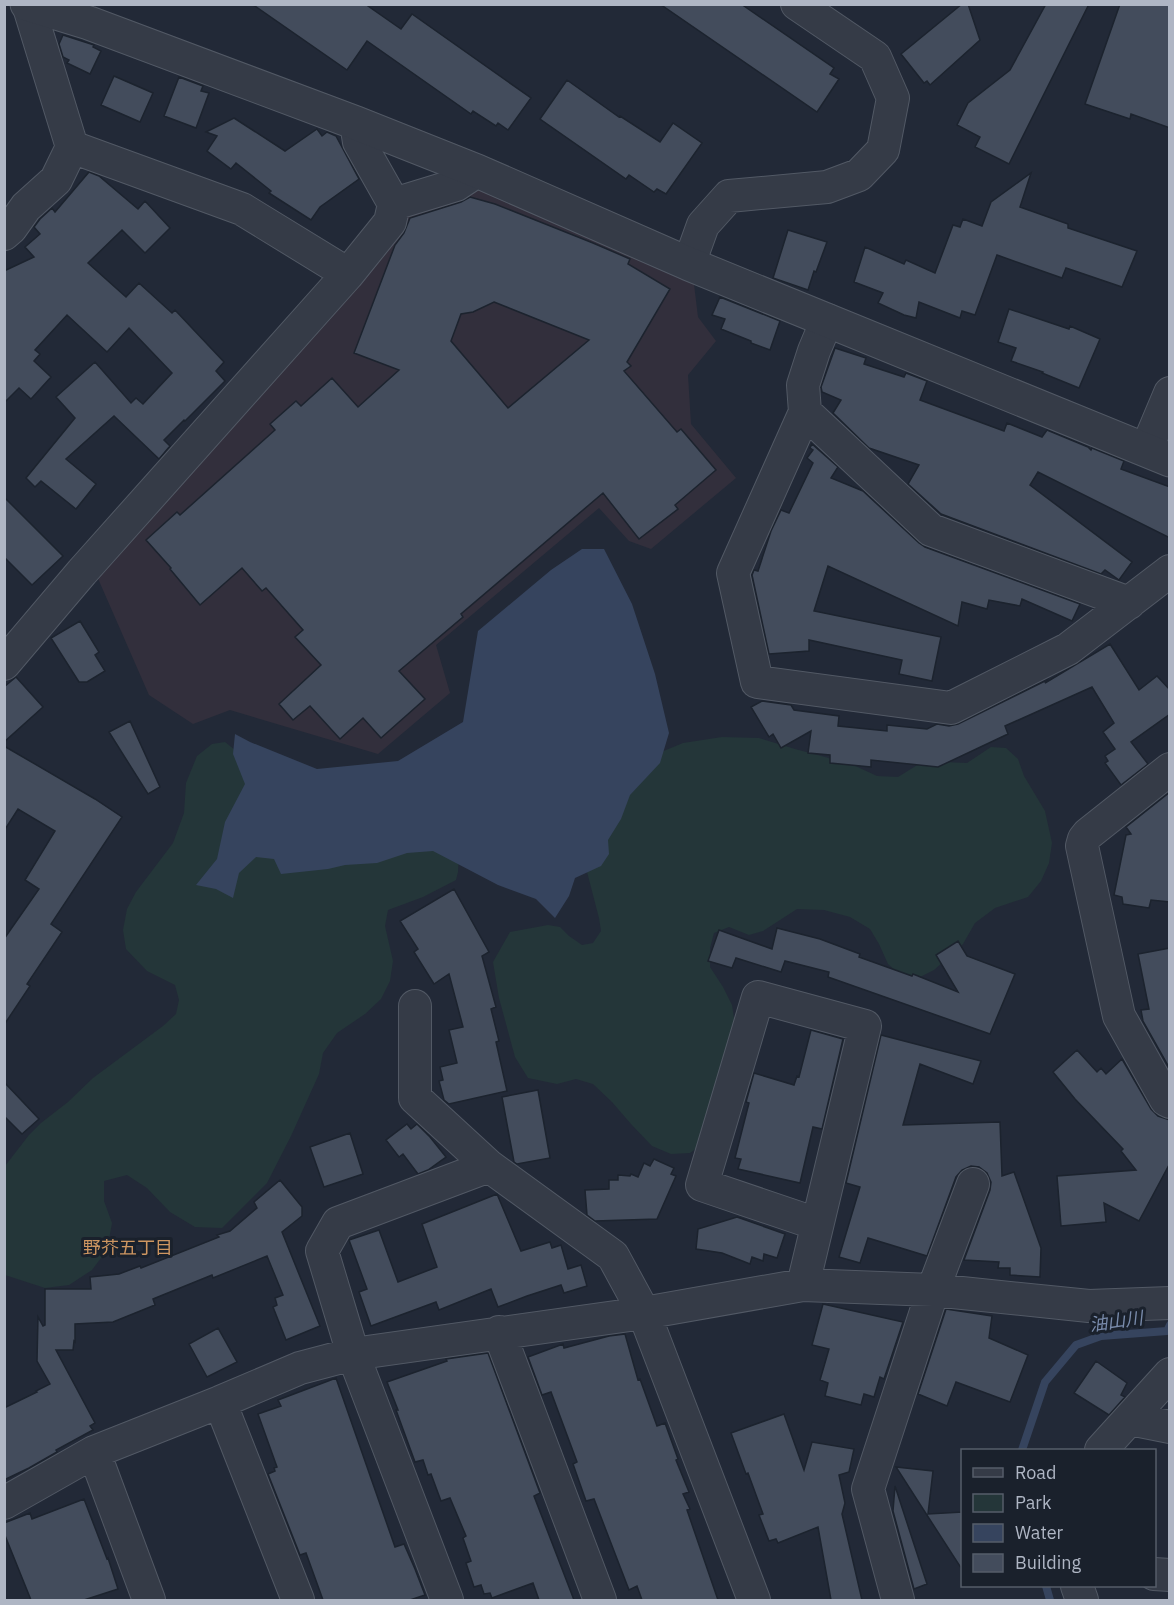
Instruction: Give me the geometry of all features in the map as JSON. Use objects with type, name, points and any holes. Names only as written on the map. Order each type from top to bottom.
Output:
[{"type":"street","points":[[689,264],[703,225],[729,196],[827,187],[859,175],[883,150],[893,98],[875,57],[797,4]]},
{"type":"street","points":[[28,5],[89,23],[477,171],[689,264],[1158,455],[1170,393]]},
{"type":"street","points":[[4,234],[26,207],[56,180],[72,147],[28,5]]},
{"type":"street","points":[[9,646],[82,572],[348,274],[390,222],[394,204],[359,142],[356,123]]},
{"type":"street","points":[[72,147],[242,209],[348,274]]},
{"type":"street","points":[[394,204],[456,185],[477,171]]},
{"type":"street","points":[[827,320],[803,385],[805,412],[733,573],[757,682],[951,708],[1068,649],[1170,572]]},
{"type":"street","points":[[805,412],[931,530],[1129,603]]},
{"type":"street","points":[[1170,769],[1088,834],[1082,846],[1119,1016],[1166,1100],[1170,1102]]},
{"type":"street","points":[[803,1285],[865,1026],[758,997],[702,1185],[817,1224]]},
{"type":"street","points":[[415,1006],[415,1098],[489,1166],[613,1256],[644,1312],[754,1600]]},
{"type":"street","points":[[447,1600],[353,1354],[322,1251],[338,1223],[489,1166]]},
{"type":"street","points":[[898,1600],[868,1489],[933,1290],[973,1184]]},
{"type":"street","points":[[4,1503],[94,1452],[300,1368],[353,1354],[644,1312],[803,1285],[933,1290],[1089,1306],[1166,1304]]},
{"type":"street","points":[[499,1332],[600,1600]]},
{"type":"street","points":[[1102,1449],[1170,1374]]},
{"type":"street","points":[[220,1402],[298,1600]]},
{"type":"street","points":[[1130,1419],[1170,1427]]},
{"type":"street","points":[[94,1452],[149,1600]]},
{"type":"shaded area","points":[[478,190],[693,276],[698,317],[716,341],[688,375],[691,424],[736,478],[651,549],[629,541],[599,508],[436,645],[450,693],[378,754],[230,710],[193,724],[149,695],[96,574],[417,203],[431,195]]},
{"type":"green space","points":[[722,737],[759,738],[851,764],[877,776],[898,777],[919,764],[967,763],[991,747],[1006,748],[1018,759],[1024,776],[1045,811],[1052,843],[1049,863],[1041,881],[1028,897],[995,908],[975,923],[963,944],[934,970],[918,978],[897,972],[888,964],[870,929],[850,917],[824,910],[797,909],[763,931],[749,935],[729,927],[714,933],[710,948],[710,967],[732,1005],[735,1025],[705,1142],[690,1153],[671,1154],[652,1146],[593,1084],[576,1079],[557,1084],[528,1078],[515,1057],[499,998],[493,962],[510,932],[548,925],[560,927],[582,945],[593,943],[601,931],[585,864],[654,755],[683,743]]},
{"type":"green space","points":[[225,742],[255,766],[260,845],[384,844],[459,850],[456,880],[423,897],[388,910],[385,926],[393,961],[390,981],[381,999],[365,1014],[337,1033],[323,1053],[319,1074],[267,1183],[222,1228],[195,1227],[170,1212],[147,1188],[127,1175],[104,1181],[104,1201],[112,1223],[107,1250],[92,1270],[69,1285],[45,1288],[5,1275],[5,1166],[41,1123],[93,1078],[176,1014],[179,1000],[175,985],[147,971],[126,949],[123,930],[127,909],[136,892],[173,843],[184,813],[186,783],[197,756],[212,744]]},
{"type":"water","points":[[582,549],[604,549],[632,604],[655,674],[669,733],[660,763],[630,795],[621,819],[608,840],[609,854],[601,866],[575,878],[569,896],[555,918],[536,899],[498,885],[433,851],[407,853],[377,863],[281,874],[274,859],[256,857],[239,873],[233,898],[216,889],[196,885],[217,859],[225,822],[245,784],[233,754],[235,734],[317,769],[398,761],[463,722],[478,631],[551,570]]},
{"type":"building","points":[[252,4],[365,4],[401,29],[412,14],[531,98],[508,130],[498,123],[496,126],[473,111],[471,114],[367,41],[347,70]]},
{"type":"building","points":[[660,4],[741,4],[834,68],[830,74],[839,79],[817,112]]},
{"type":"building","points":[[962,4],[968,4],[980,40],[930,85],[927,81],[924,83],[901,54]]},
{"type":"building","points":[[1046,4],[1089,4],[1009,164],[975,147],[980,137],[957,125],[968,103],[1010,70]]},
{"type":"building","points":[[1120,4],[1170,4],[1170,128],[1131,114],[1130,119],[1085,104]]},
{"type":"building","points":[[63,35],[94,45],[93,47],[101,51],[90,74],[67,63],[69,60],[63,57],[59,44]]},
{"type":"building","points":[[114,76],[153,93],[140,122],[101,105]]},
{"type":"building","points":[[179,77],[203,86],[201,91],[209,93],[196,128],[164,116]]},
{"type":"building","points":[[567,80],[619,117],[660,142],[673,123],[702,143],[666,194],[657,189],[654,192],[629,175],[626,179],[540,119]]},
{"type":"building","points":[[234,118],[285,151],[317,129],[322,136],[327,132],[336,136],[359,179],[320,207],[311,220],[269,193],[271,191],[236,163],[231,169],[207,151],[217,136],[206,132]]},
{"type":"building","points":[[89,172],[99,176],[138,209],[145,201],[170,228],[145,253],[122,230],[88,263],[126,297],[139,283],[172,313],[175,310],[224,362],[216,371],[225,381],[164,440],[170,446],[159,459],[114,416],[66,459],[96,484],[76,509],[41,481],[35,487],[26,478],[75,418],[56,397],[95,362],[131,403],[136,398],[143,404],[172,373],[129,328],[107,352],[67,315],[35,350],[40,354],[34,361],[51,377],[31,399],[19,388],[4,403],[4,271],[34,257],[25,247],[40,234],[34,227],[52,208],[55,212]]},
{"type":"building","points":[[1031,173],[1020,207],[1068,224],[1068,228],[1137,251],[1122,287],[1066,268],[1062,278],[997,255],[975,315],[962,311],[960,318],[919,302],[916,318],[878,303],[883,293],[854,282],[865,247],[904,264],[906,260],[935,273],[953,225],[960,227],[963,219],[982,226],[991,202]]},
{"type":"building","points":[[470,197],[495,204],[593,243],[630,259],[628,264],[670,289],[627,362],[631,366],[624,371],[677,432],[681,429],[716,470],[675,505],[678,509],[639,539],[603,493],[461,614],[463,617],[399,671],[425,699],[381,738],[363,718],[340,739],[310,706],[293,720],[279,704],[321,665],[295,637],[303,630],[266,588],[262,591],[242,568],[200,605],[146,540],[177,512],[180,515],[275,430],[270,424],[296,401],[301,406],[332,378],[358,407],[399,370],[354,353],[395,245],[404,233],[410,218]],"holes":[[[494,302],[589,340],[508,408],[451,341],[461,314],[473,312]]]},
{"type":"building","points":[[788,230],[827,242],[808,290],[773,278]]},
{"type":"building","points":[[720,297],[780,321],[770,350],[721,329],[725,319],[712,315]]},
{"type":"building","points":[[1009,309],[1069,329],[1070,326],[1100,339],[1079,388],[1011,361],[1016,348],[998,342]]},
{"type":"building","points":[[835,348],[866,358],[864,364],[904,377],[906,373],[927,381],[920,400],[1004,431],[1007,423],[1042,437],[1047,430],[1091,450],[1092,448],[1124,461],[1121,469],[1170,487],[1170,538],[1038,472],[1030,485],[1132,562],[1119,580],[1105,570],[1101,574],[941,514],[908,484],[919,465],[869,448],[833,413],[841,400],[822,392],[821,387]]},
{"type":"building","points":[[812,444],[838,467],[831,478],[863,491],[919,543],[1080,604],[1072,621],[1022,599],[1020,606],[989,600],[987,609],[962,602],[958,626],[828,566],[814,611],[941,637],[932,681],[899,674],[902,660],[809,640],[809,651],[769,654],[752,575],[754,570],[758,571],[771,531],[781,510],[789,513],[813,463],[807,458],[813,450],[810,448]]},
{"type":"building","points":[[4,497],[63,556],[32,585],[4,557]]},
{"type":"building","points":[[80,621],[99,652],[95,655],[105,671],[87,682],[79,682],[51,638]]},
{"type":"building","points":[[1110,644],[1139,690],[1157,676],[1170,690],[1170,714],[1131,742],[1148,764],[1121,785],[1105,763],[1108,761],[1105,756],[1115,749],[1103,732],[1114,723],[1092,687],[1005,726],[1008,734],[938,767],[871,760],[871,767],[830,763],[830,755],[808,753],[811,731],[781,748],[773,734],[769,737],[751,707],[762,701],[791,705],[794,710],[839,716],[838,726],[887,731],[887,725],[927,729],[937,724],[949,726],[958,724],[1047,680],[1045,683]]},
{"type":"building","points":[[16,677],[43,707],[4,742],[4,687]]},
{"type":"building","points":[[130,721],[160,787],[148,794],[109,732]]},
{"type":"building","points":[[4,746],[122,817],[51,924],[62,932],[27,984],[30,986],[4,1025],[4,939],[39,889],[25,880],[55,831],[18,809],[4,831]]},
{"type":"building","points":[[1170,792],[1170,902],[1151,900],[1149,908],[1123,904],[1122,897],[1114,895],[1126,835],[1131,834],[1126,827]]},
{"type":"building","points":[[454,889],[489,952],[482,956],[496,1007],[491,1009],[507,1091],[449,1104],[444,1100],[439,1081],[443,1080],[440,1067],[457,1063],[449,1030],[463,1027],[449,974],[434,984],[414,952],[418,949],[400,921]]},
{"type":"building","points":[[777,928],[820,939],[860,954],[859,957],[912,976],[913,974],[958,992],[936,955],[958,941],[967,956],[1015,974],[990,1034],[828,977],[829,972],[785,961],[781,972],[736,958],[732,968],[708,961],[719,930],[772,949]]},
{"type":"building","points":[[1170,948],[1170,1069],[1143,1021],[1141,1010],[1149,1009],[1138,954]]},
{"type":"building","points":[[811,1030],[843,1039],[822,1129],[813,1127],[800,1183],[738,1169],[741,1159],[735,1158],[754,1073],[794,1085],[797,1076],[799,1077]]},
{"type":"building","points":[[881,1035],[981,1061],[973,1084],[920,1064],[903,1125],[1000,1122],[1002,1176],[1014,1172],[1041,1248],[1040,1277],[1010,1275],[1010,1268],[998,1268],[999,1262],[964,1260],[991,1182],[987,1173],[979,1167],[971,1166],[962,1170],[956,1177],[927,1256],[868,1238],[860,1263],[839,1257],[860,1187],[846,1183]]},
{"type":"building","points":[[1077,1050],[1097,1072],[1101,1068],[1106,1074],[1122,1059],[1151,1109],[1158,1116],[1170,1120],[1170,1163],[1139,1221],[1104,1203],[1106,1222],[1061,1226],[1057,1176],[1136,1170],[1121,1151],[1123,1149],[1075,1099],[1053,1072]]},
{"type":"building","points":[[4,1082],[39,1119],[22,1134],[4,1116]]},
{"type":"building","points":[[538,1090],[550,1158],[517,1164],[514,1162],[502,1097]]},
{"type":"building","points":[[407,1124],[411,1129],[417,1124],[446,1157],[418,1174],[403,1154],[399,1157],[386,1140]]},
{"type":"building","points":[[350,1133],[363,1174],[324,1187],[310,1147]]},
{"type":"building","points":[[654,1159],[674,1168],[671,1174],[676,1176],[657,1219],[595,1221],[587,1215],[585,1190],[609,1189],[609,1180],[618,1180],[618,1175],[630,1176],[631,1174],[638,1177],[644,1163],[650,1166]]},
{"type":"building","points":[[280,1180],[302,1207],[302,1216],[282,1232],[320,1326],[286,1340],[273,1307],[277,1305],[275,1298],[283,1295],[267,1256],[153,1299],[155,1305],[113,1322],[75,1324],[73,1350],[56,1350],[95,1423],[90,1426],[93,1430],[4,1480],[4,1408],[50,1384],[37,1361],[38,1317],[43,1326],[45,1325],[45,1289],[91,1289],[90,1277],[119,1274],[140,1266],[141,1268],[219,1237],[217,1235],[230,1231],[257,1208],[254,1202]]},
{"type":"building","points":[[497,1194],[521,1251],[550,1242],[552,1248],[561,1245],[568,1269],[581,1265],[587,1286],[564,1293],[561,1285],[498,1307],[491,1289],[439,1310],[436,1302],[371,1326],[359,1292],[367,1289],[349,1240],[379,1230],[398,1282],[437,1267],[422,1224]]},
{"type":"building","points":[[737,1217],[785,1234],[777,1258],[764,1254],[763,1261],[752,1257],[750,1264],[722,1253],[696,1249],[698,1229]]},
{"type":"building","points":[[823,1304],[903,1322],[884,1379],[880,1377],[874,1397],[864,1394],[861,1405],[825,1396],[828,1383],[820,1380],[829,1349],[812,1345]]},
{"type":"building","points":[[946,1309],[992,1316],[989,1338],[1028,1355],[1010,1402],[956,1382],[947,1406],[918,1394]]},
{"type":"building","points":[[218,1328],[237,1362],[207,1377],[189,1344]]},
{"type":"building","points":[[625,1334],[638,1380],[640,1379],[657,1426],[665,1423],[678,1459],[676,1460],[689,1492],[683,1494],[690,1509],[687,1510],[718,1600],[642,1600],[637,1586],[629,1590],[594,1499],[586,1501],[573,1464],[577,1462],[551,1392],[542,1395],[528,1357],[563,1344],[564,1348]]},
{"type":"building","points":[[488,1353],[540,1493],[534,1496],[574,1600],[539,1600],[533,1583],[492,1598],[490,1593],[484,1594],[481,1585],[474,1587],[466,1563],[471,1561],[463,1538],[466,1536],[450,1498],[441,1501],[423,1460],[415,1462],[396,1410],[398,1410],[387,1382],[447,1361],[446,1359]]},
{"type":"building","points":[[1096,1361],[1127,1383],[1121,1395],[1125,1397],[1109,1415],[1074,1393]]},
{"type":"building","points":[[336,1378],[395,1547],[404,1544],[425,1595],[410,1600],[323,1600],[306,1553],[300,1555],[268,1474],[275,1471],[274,1468],[277,1467],[258,1414],[281,1406],[278,1400]]},
{"type":"building","points":[[784,1414],[804,1470],[812,1442],[854,1449],[849,1472],[839,1475],[845,1503],[842,1514],[862,1600],[831,1600],[818,1527],[778,1543],[776,1539],[769,1541],[759,1515],[763,1514],[731,1433]]},
{"type":"building","points":[[896,1467],[933,1471],[928,1514],[961,1512],[961,1568]]},
{"type":"building","points":[[895,1486],[927,1584],[914,1589],[893,1511]]},
{"type":"building","points":[[84,1499],[118,1589],[84,1600],[31,1600],[4,1533],[4,1523],[30,1513],[32,1519]]},
{"type":"waterway","name":"油山川","points":[[1022,1449],[1045,1382],[1076,1345],[1101,1336],[1167,1331],[1170,1325]]},
{"type":"waterway","name":"油山川","points":[[1046,1587],[1050,1600]]},
{"type":"district","name":"野芥五丁目","points":[[128,1247]]}]
